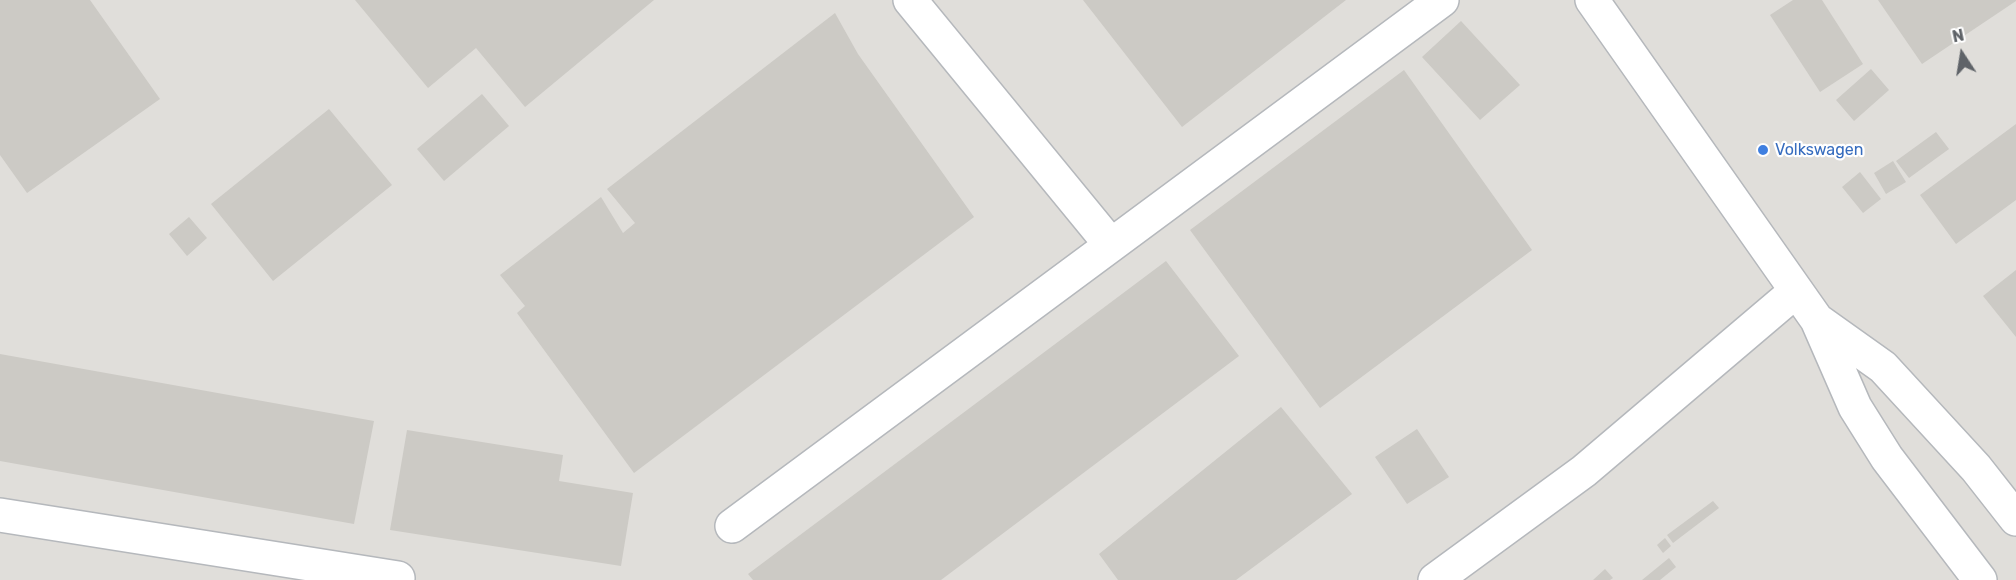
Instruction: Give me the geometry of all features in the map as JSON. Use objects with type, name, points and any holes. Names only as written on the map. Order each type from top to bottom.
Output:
[{"type":"lane","points":[[910,0],[1111,245]]},
{"type":"lane","points":[[732,526],[1442,0]]},
{"type":"lane","points":[[1592,0],[1816,320],[1855,407],[1887,458],[1980,580]]},
{"type":"lane","points":[[1435,580],[1584,471],[1796,291]]},
{"type":"lane","points":[[1816,320],[1882,367],[1976,468],[2016,519]]},
{"type":"lane","points":[[0,515],[401,579]]},
{"type":"shaded area","points":[[0,0],[2016,0],[2016,580],[0,580]]},
{"type":"building","points":[[0,0],[90,0],[160,99],[27,193],[0,155]]},
{"type":"building","points":[[355,0],[654,0],[525,107],[476,48],[428,88]]},
{"type":"building","points":[[1083,0],[1346,0],[1182,127]]},
{"type":"building","points":[[1793,0],[1822,0],[1863,64],[1820,92],[1770,15]]},
{"type":"building","points":[[1878,0],[2016,0],[2016,1],[1922,64]]},
{"type":"building","points":[[835,13],[858,54],[974,217],[634,473],[517,313],[525,306],[500,275],[601,197],[623,233],[635,223],[607,189]]},
{"type":"building","points":[[1461,21],[1520,85],[1480,120],[1422,57]]},
{"type":"building","points":[[1871,69],[1889,90],[1854,121],[1836,100]]},
{"type":"building","points":[[1404,70],[1532,250],[1320,408],[1190,230]]},
{"type":"building","points":[[482,94],[509,126],[444,181],[417,149]]},
{"type":"building","points":[[329,109],[392,185],[273,281],[211,204]]},
{"type":"building","points":[[2016,124],[2016,200],[1956,244],[1920,195]]},
{"type":"building","points":[[1936,132],[1949,149],[1909,178],[1896,161]]},
{"type":"building","points":[[1893,161],[1906,182],[1886,194],[1874,173]]},
{"type":"building","points":[[1860,172],[1881,199],[1863,213],[1842,187]]},
{"type":"building","points":[[189,217],[207,238],[187,256],[169,234]]},
{"type":"building","points":[[1166,261],[1239,356],[941,580],[753,580],[748,574]]},
{"type":"building","points":[[2016,270],[2016,337],[1983,296]]},
{"type":"building","points":[[0,354],[374,421],[354,524],[0,461]]},
{"type":"building","points":[[1281,407],[1352,494],[1236,580],[1118,580],[1099,554]]},
{"type":"building","points":[[1417,429],[1449,477],[1407,504],[1375,457]]},
{"type":"building","points":[[407,430],[563,455],[559,481],[633,493],[621,566],[390,530]]},
{"type":"building","points":[[1713,501],[1719,508],[1673,543],[1667,535]]},
{"type":"building","points":[[1665,538],[1671,546],[1663,553],[1657,545]]},
{"type":"building","points":[[1669,558],[1676,567],[1660,580],[1642,580]]},
{"type":"building","points":[[1605,569],[1613,578],[1593,580]]},
{"type":"place","name":"Volkswagen","points":[[1763,150]]}]
